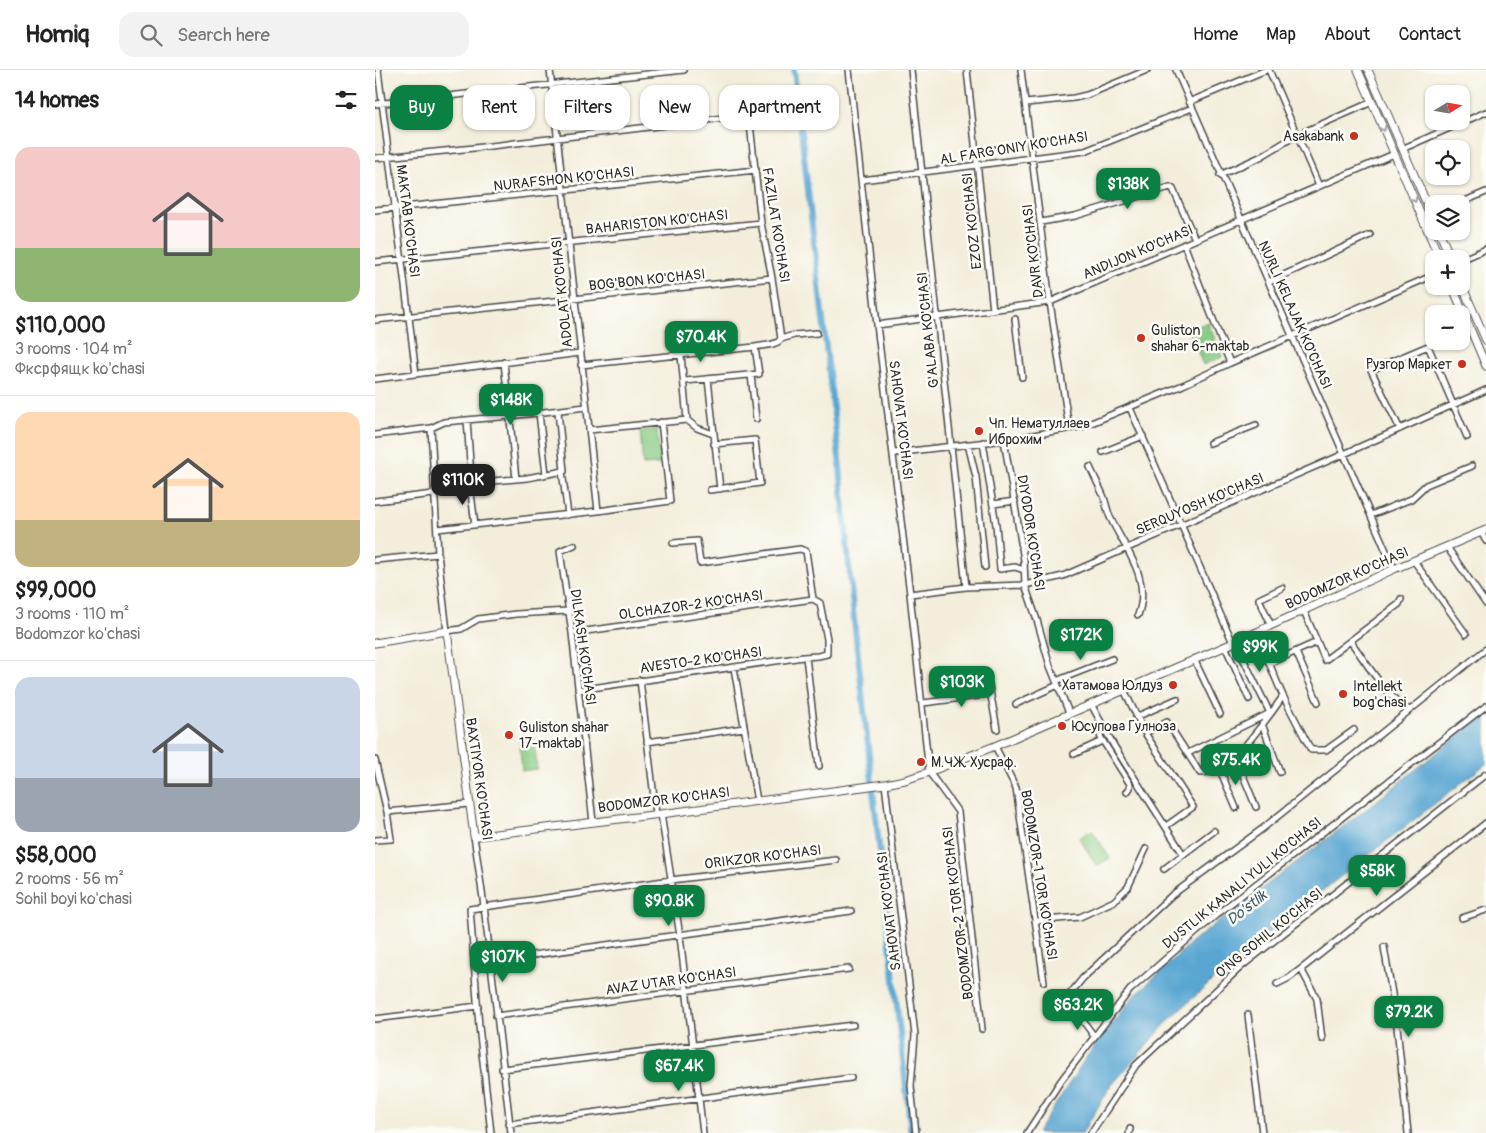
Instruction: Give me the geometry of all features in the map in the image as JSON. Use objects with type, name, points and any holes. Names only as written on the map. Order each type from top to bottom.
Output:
[{"type":"street","name":"MAKTAB KO'CHASI","points":[[378,70],[416,374]]},
{"type":"street","name":"ADOLAT KO'CHASI","points":[[550,70],[597,511]]},
{"type":"street","points":[[375,104],[684,70]]},
{"type":"street","name":"SAHOVAT KO'CHASI","points":[[849,70],[877,325],[911,594],[929,772]]},
{"type":"street","name":"G'ALABA KO'CHASI","points":[[911,70],[966,587]]},
{"type":"street","name":"EZOZ KO'CHASI","points":[[967,70],[993,310]]},
{"type":"street","name":"DAVR KO'CHASI","points":[[1021,70],[1050,302],[1069,428]]},
{"type":"street","points":[[1026,103],[1087,95],[1147,70]]},
{"type":"street","name":"NURLI KELAJAK KO'CHASI","points":[[1175,70],[1394,569]]},
{"type":"street","points":[[1189,102],[1267,70],[1319,186]]},
{"type":"street","points":[[1358,70],[1435,250]]},
{"type":"street","points":[[1369,70],[1425,200]]},
{"type":"street","points":[[1220,175],[1260,157],[1297,135],[1372,102]]},
{"type":"street","name":"AL FARG'ONIY KO'CHASI","points":[[862,180],[1085,151],[1192,108]]},
{"type":"street","points":[[1402,149],[1486,112]]},
{"type":"street","name":"FAZILAT KO'CHASI","points":[[557,137],[749,115],[761,223],[781,338]]},
{"type":"street","points":[[375,158],[557,137]]},
{"type":"street","name":"ANDIJON KO'CHASI","points":[[877,325],[1050,302],[1394,154]]},
{"type":"street","name":"NURAFSHON KO'CHASI","points":[[375,210],[755,170]]},
{"type":"street","points":[[1041,222],[1075,216],[1170,187],[1173,189],[1195,239]]},
{"type":"street","points":[[1470,199],[1486,192]]},
{"type":"street","name":"BAHARISTON KO'CHASI","points":[[375,262],[761,223]]},
{"type":"street","points":[[1269,282],[1371,235]]},
{"type":"street","points":[[1184,244],[1230,363]]},
{"type":"street","points":[[1470,256],[1486,249]]},
{"type":"street","name":"BOG'BON KO'CHASI","points":[[375,320],[772,278]]},
{"type":"street","points":[[893,453],[1004,440],[1084,426],[1130,408],[1425,279]]},
{"type":"street","points":[[1455,295],[1486,366]]},
{"type":"street","points":[[1466,295],[1486,340]]},
{"type":"street","points":[[1015,319],[1022,377]]},
{"type":"street","points":[[581,365],[755,347],[778,342],[781,338],[794,335],[817,333]]},
{"type":"street","points":[[1400,429],[1371,370],[1428,346],[1467,437]]},
{"type":"street","points":[[685,381],[759,374],[755,347]]},
{"type":"street","points":[[375,379],[580,353]]},
{"type":"street","points":[[681,355],[685,381],[687,420]]},
{"type":"street","points":[[504,362],[516,479]]},
{"type":"street","points":[[751,375],[756,419]]},
{"type":"street","points":[[708,379],[720,488]]},
{"type":"street","name":"SERQUYOSH KO'CHASI","points":[[911,594],[966,587],[1025,585],[1063,576],[1486,390]]},
{"type":"street","points":[[375,435],[431,428],[444,422],[586,407]]},
{"type":"street","points":[[1130,408],[1234,642],[1271,712]]},
{"type":"street","points":[[558,411],[568,515]]},
{"type":"street","points":[[539,413],[546,474]]},
{"type":"street","points":[[467,420],[471,476]]},
{"type":"street","points":[[589,430],[687,420],[697,428],[713,434]]},
{"type":"street","points":[[437,529],[568,515],[670,501],[661,422]]},
{"type":"street","points":[[1210,443],[1256,425]]},
{"type":"street","name":"BAXTIYOR KO'CHASI","points":[[431,428],[434,494],[447,631],[484,906],[511,1133]]},
{"type":"street","points":[[1103,452],[1143,436]]},
{"type":"street","points":[[710,490],[760,484],[755,440],[715,444]]},
{"type":"street","name":"DIYODOR KO'CHASI","points":[[1004,440],[1025,560],[1025,585],[1057,683],[1069,713]]},
{"type":"street","points":[[983,442],[993,504],[1000,569],[1015,568],[1025,570]]},
{"type":"street","points":[[968,444],[976,477],[985,567]]},
{"type":"street","points":[[1371,515],[1411,498],[1426,485],[1472,466]]},
{"type":"street","points":[[1090,467],[1104,496],[1109,517],[1138,572],[1141,599],[1138,615]]},
{"type":"street","points":[[492,481],[563,471]]},
{"type":"street","points":[[470,485],[475,525]]},
{"type":"street","points":[[375,501],[434,494]]},
{"type":"street","points":[[993,504],[1015,501]]},
{"type":"street","points":[[1483,531],[1486,541]]},
{"type":"street","name":"BODOMZOR KO'CHASI","points":[[474,836],[658,814],[905,780],[995,746],[1483,531]]},
{"type":"street","points":[[673,543],[697,541],[700,563],[800,549],[806,551],[813,599]]},
{"type":"street","name":"DILKASH KO'CHASI","points":[[575,545],[560,551],[572,633],[593,822]]},
{"type":"street","points":[[1447,547],[1486,604]]},
{"type":"street","points":[[375,560],[439,554]]},
{"type":"street","points":[[1414,561],[1466,634]]},
{"type":"street","points":[[1271,625],[1259,599],[1282,588]]},
{"type":"street","name":"OLCHAZOR-2 KO'CHASI","points":[[572,633],[813,599]]},
{"type":"street","name":"AVESTO-2 KO'CHASI","points":[[578,690],[827,654],[827,639],[820,603],[813,599]]},
{"type":"street","points":[[1304,611],[1325,660],[1399,604],[1401,599]]},
{"type":"street","points":[[375,643],[461,629],[478,619],[568,610]]},
{"type":"street","points":[[1256,632],[1283,696],[1311,750],[1326,750],[1354,730]]},
{"type":"street","points":[[1270,663],[1317,642]]},
{"type":"street","points":[[1351,642],[1391,695],[1401,706],[1409,710]]},
{"type":"street","points":[[1225,646],[1249,699]]},
{"type":"street","points":[[1093,1036],[1078,1014],[1069,995],[1083,978],[1172,895],[1262,829],[1486,649]]},
{"type":"street","points":[[1296,652],[1318,702]]},
{"type":"street","points":[[806,657],[819,766]]},
{"type":"street","points":[[1016,704],[1057,683],[1112,659]]},
{"type":"street","points":[[1194,659],[1220,714]]},
{"type":"street","points":[[734,668],[757,801]]},
{"type":"street","points":[[641,680],[647,742],[680,936],[703,1133]]},
{"type":"street","points":[[923,704],[978,696],[989,686],[997,729]]},
{"type":"street","points":[[1124,690],[1145,733],[1193,807],[1166,826]]},
{"type":"street","points":[[1145,733],[1167,722],[1200,773],[1220,770],[1235,756],[1283,696]]},
{"type":"street","points":[[1136,717],[1177,699]]},
{"type":"street","points":[[1091,704],[1114,746],[1183,854]]},
{"type":"street","name":"DUSTLIK KANALI YULI KO'CHASI","points":[[1027,1133],[1059,1082],[1093,1036],[1131,990],[1216,915],[1486,706]]},
{"type":"street","points":[[1188,754],[1271,712]]},
{"type":"street","points":[[1262,724],[1280,772]]},
{"type":"street","points":[[1103,725],[1099,732],[1130,784],[1127,792]]},
{"type":"street","points":[[647,742],[744,728]]},
{"type":"street","points":[[1074,754],[1103,741]]},
{"type":"street","name":"BODOMZOR-1 TOR KO'CHASI","points":[[995,746],[1016,788],[1044,982]]},
{"type":"street","points":[[1235,756],[1256,807]]},
{"type":"street","points":[[375,760],[391,839],[375,840]]},
{"type":"street","points":[[1220,770],[1236,808]]},
{"type":"street","name":"BODOMZOR-2 TOR KO'CHASI","points":[[929,772],[958,812],[983,1030]]},
{"type":"street","name":"O'NG SOHIL KO'CHASI","points":[[1091,1133],[1136,1065],[1242,966],[1486,774]]},
{"type":"street","name":"SAHOVAT KO'CHASI","points":[[882,784],[915,1035],[911,1086],[916,1133]]},
{"type":"street","points":[[387,812],[469,804]]},
{"type":"street","points":[[1277,984],[1301,969],[1486,823]]},
{"type":"street","points":[[1164,869],[1214,831]]},
{"type":"street","points":[[1035,921],[1080,917],[1114,901],[1128,887],[1146,849]]},
{"type":"street","name":"ORIKZOR KO'CHASI","points":[[484,906],[671,880],[836,860]]},
{"type":"street","points":[[484,906],[470,909],[477,1006],[491,1133]]},
{"type":"street","points":[[1462,918],[1486,910]]},
{"type":"street","points":[[490,961],[851,911]]},
{"type":"street","points":[[1384,947],[1396,1017],[1408,1133]]},
{"type":"street","name":"AVAZ UTAR KO'CHASI","points":[[496,1016],[849,969]]},
{"type":"street","points":[[1301,969],[1317,999],[1322,1039]]},
{"type":"street","points":[[375,1019],[477,1006]]},
{"type":"street","points":[[1248,1015],[1262,1133]]},
{"type":"street","points":[[502,1069],[853,1025]]},
{"type":"street","points":[[509,1124],[699,1100],[851,1078]]},
{"type":"green space","points":[[1208,322],[1222,357],[1203,365],[1189,330]]},
{"type":"green space","points":[[657,430],[660,464],[643,465],[640,431]]},
{"type":"green space","points":[[534,738],[537,769],[522,771],[519,739]]},
{"type":"green space","points":[[1092,830],[1110,858],[1097,866],[1079,838]]},
{"type":"water","name":"Do'stlik","points":[[1486,713],[1486,764],[1250,947],[1171,1018],[1111,1086],[1082,1133],[1037,1133],[1087,1056],[1133,997],[1193,941],[1370,806]]},
{"type":"waterway","points":[[794,70],[840,467],[854,620],[911,1133]]},
{"type":"place","name":"Asakabank","points":[[1354,136]]},
{"type":"place","name":"Guliston shahar 6-maktab","points":[[1141,338]]},
{"type":"place","name":"Рузгор Маркет","points":[[1462,364]]},
{"type":"place","name":"Чп. Нематуллаев Иброхим","points":[[979,431]]},
{"type":"place","name":"Хатамова Юлдуз","points":[[1173,685]]},
{"type":"place","name":"Intellekt bog'chasi","points":[[1343,694]]},
{"type":"place","name":"Юсупова Гулноза","points":[[1062,726]]},
{"type":"place","name":"Guliston shahar 17-maktab","points":[[509,735]]},
{"type":"place","name":"М.Ч.Ж. Хусраф.","points":[[921,762]]}]
